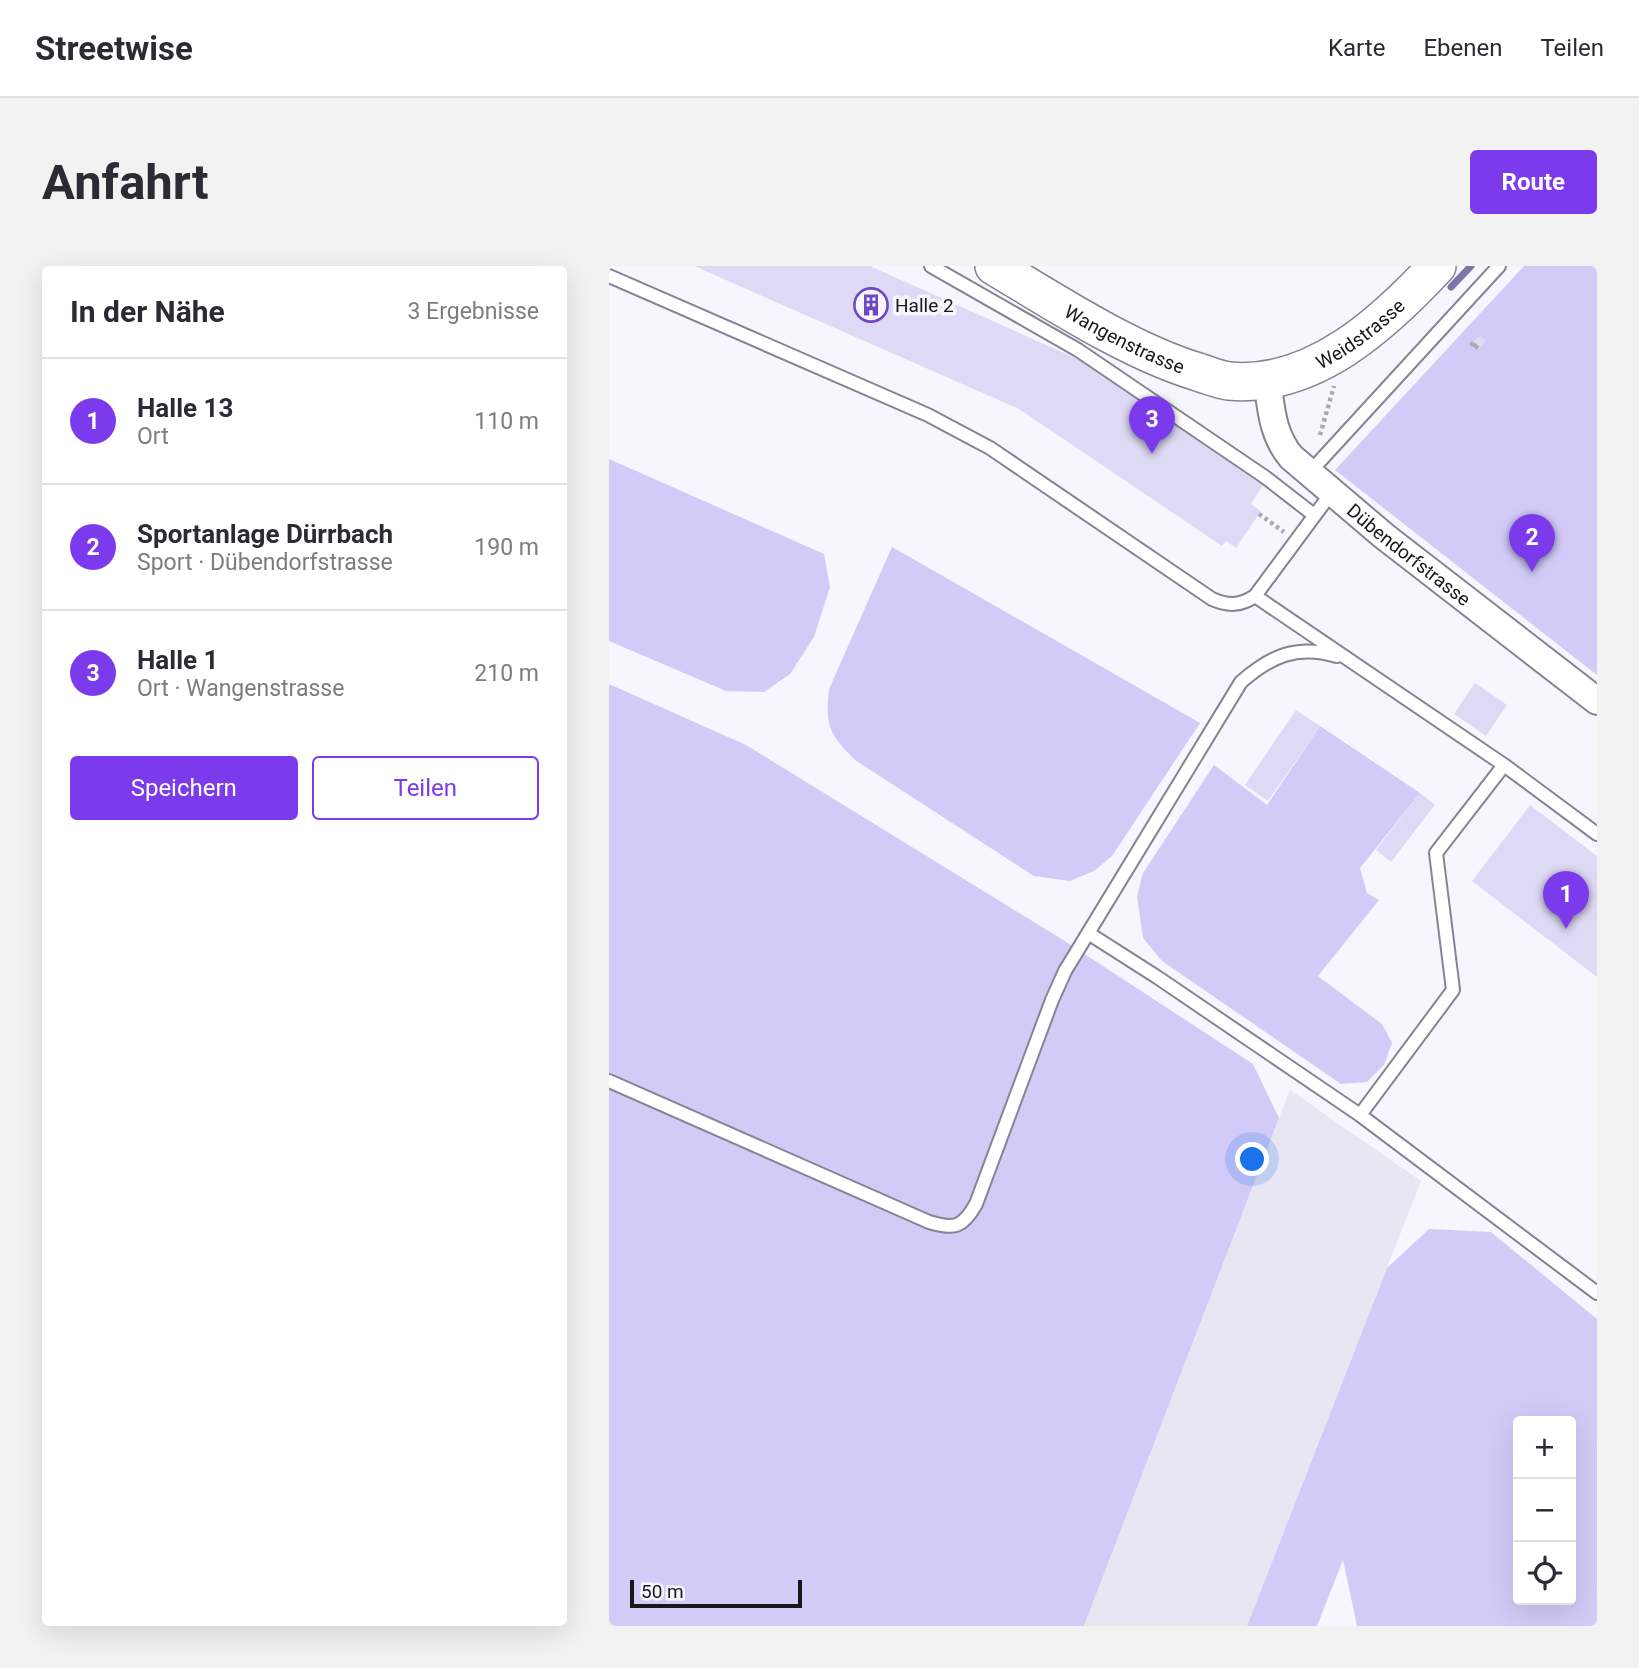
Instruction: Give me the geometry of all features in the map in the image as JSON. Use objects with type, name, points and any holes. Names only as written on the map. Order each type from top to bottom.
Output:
[{"type":"main road","name":"Wangenstrasse","points":[[994,266],[1079,316],[1171,364],[1228,381],[1267,379]]},
{"type":"main road","name":"Weidstrasse","points":[[1267,379],[1321,362],[1346,348],[1378,323],[1437,266]]},
{"type":"street","name":"Dübendorfstrasse","points":[[1267,379],[1274,427],[1281,445],[1384,536],[1597,701]]},
{"type":"lane","points":[[931,266],[1078,350],[1265,477],[1314,515]]},
{"type":"lane","points":[[1309,472],[1499,266]]},
{"type":"lane","points":[[609,276],[927,415],[990,448],[1223,604],[1233,605],[1255,596],[1332,492]]},
{"type":"lane","points":[[1255,596],[1504,765],[1597,834]]},
{"type":"lane","points":[[609,1081],[929,1222],[949,1228],[966,1221],[976,1203],[1052,1000],[1087,933],[1241,682],[1265,662],[1294,652],[1325,652],[1342,657],[1360,667]]},
{"type":"lane","points":[[1360,1115],[1453,990],[1436,853],[1504,765]]},
{"type":"lane","points":[[1087,933],[1157,977],[1360,1115],[1597,1293]]},
{"type":"path","points":[[1309,472],[1346,348]]},
{"type":"path","points":[[1259,514],[1296,540]]},
{"type":"shaded area","points":[[1524,266],[1597,266],[1597,675],[1335,470]]},
{"type":"shaded area","points":[[609,459],[824,554],[830,587],[814,637],[790,674],[764,692],[726,691],[609,641]]},
{"type":"shaded area","points":[[892,547],[1200,723],[1112,856],[1094,871],[1070,881],[1034,876],[855,760],[834,736],[828,712],[829,689]]},
{"type":"shaded area","points":[[609,684],[746,745],[1060,938],[1253,1064],[1279,1118],[1084,1626],[609,1626]]},
{"type":"shaded area","points":[[1320,726],[1420,793],[1360,868],[1367,893],[1379,900],[1318,976],[1382,1024],[1392,1043],[1384,1065],[1367,1082],[1341,1084],[1162,961],[1143,938],[1137,896],[1143,873],[1214,765],[1267,805]]},
{"type":"shaded area","points":[[1290,1090],[1421,1181],[1247,1626],[1084,1626]]},
{"type":"shaded area","points":[[1429,1229],[1491,1232],[1597,1319],[1597,1626],[1357,1626],[1343,1560],[1317,1626],[1247,1626],[1387,1268]]},
{"type":"building","points":[[694,266],[870,266],[1082,361],[1263,485],[1251,504],[1261,511],[1236,548],[1226,541],[1222,546],[1019,409]]},
{"type":"building","points":[[1480,336],[1486,341],[1480,348],[1474,341]]},
{"type":"building","points":[[1475,683],[1507,705],[1486,736],[1454,714]]},
{"type":"building","points":[[1296,710],[1320,726],[1268,801],[1245,785]]},
{"type":"building","points":[[1420,793],[1435,805],[1391,862],[1376,850]]},
{"type":"building","points":[[1530,805],[1597,856],[1597,977],[1472,881]]},
{"type":"waterway","points":[[1451,287],[1471,266]]},
{"type":"place","name":"Halle 2","points":[[871,305]]},
{"type":"place","name":"Halle 1","points":[[1152,454]]},
{"type":"place","name":"Sportanlage Dürrbach","points":[[1532,572]]},
{"type":"place","name":"Halle 13","points":[[1566,929]]}]
